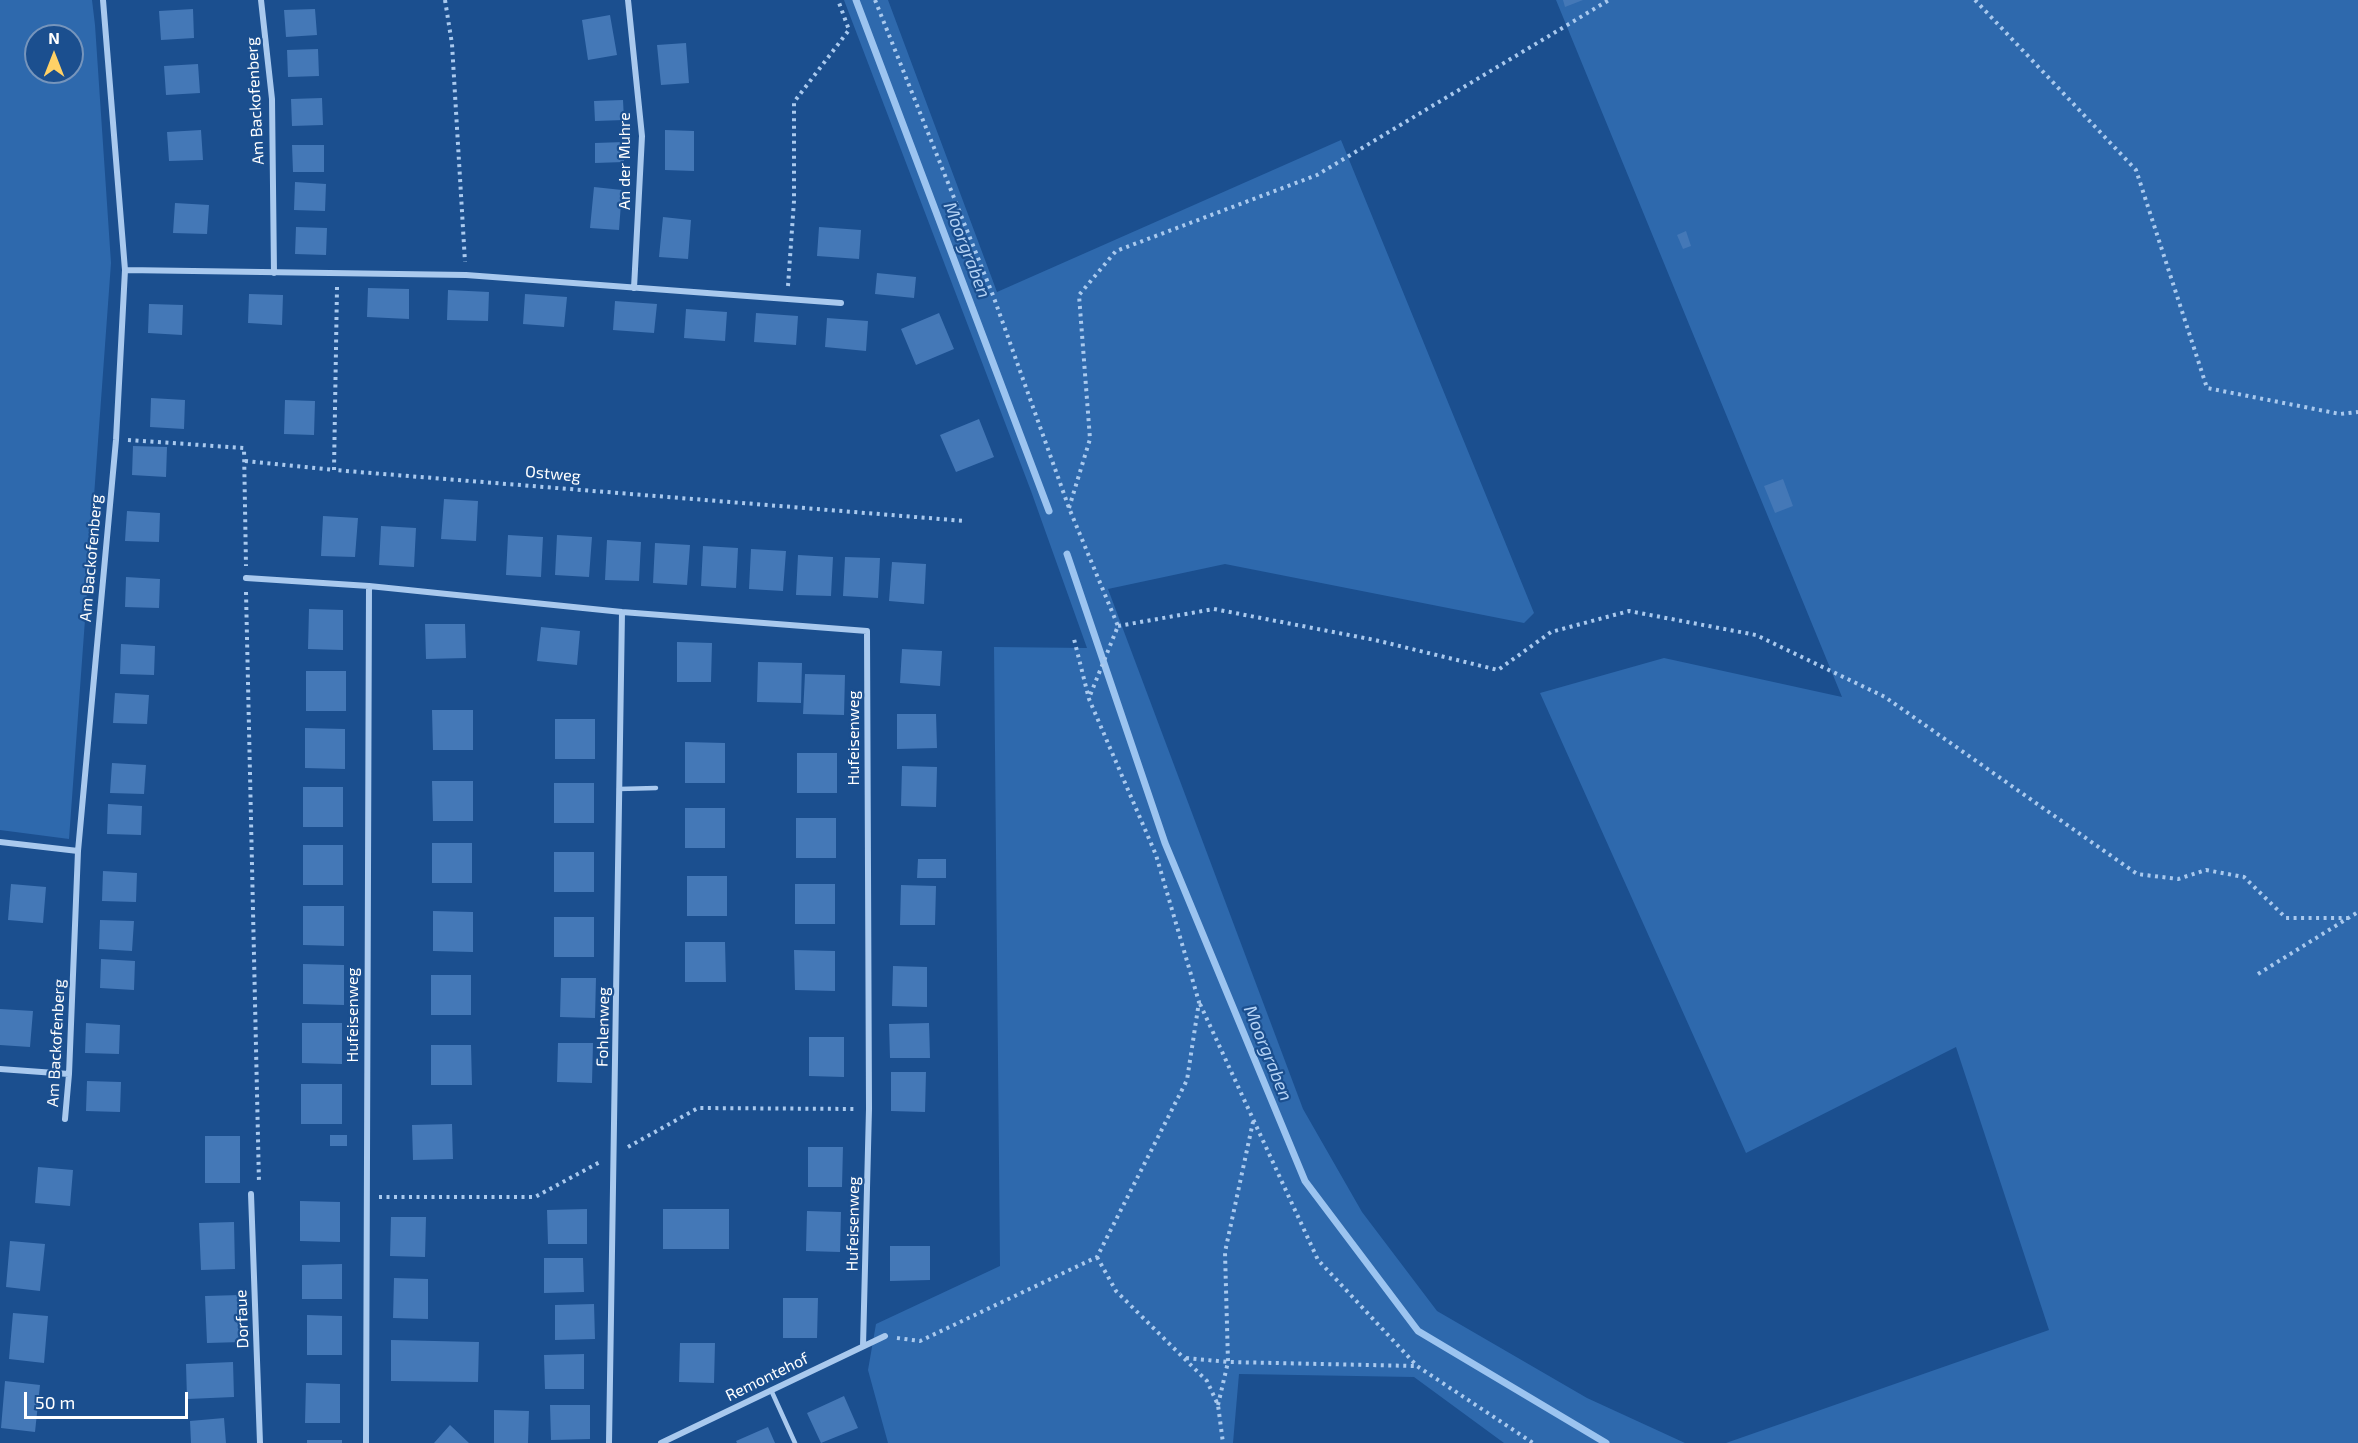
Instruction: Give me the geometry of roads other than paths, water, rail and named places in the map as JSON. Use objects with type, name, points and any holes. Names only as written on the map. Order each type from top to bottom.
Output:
[{"type":"street","name":"Am Backofenberg","points":[[65,1119],[69,1074],[78,851],[116,440],[125,270],[103,0]]},
{"type":"street","name":"Am Backofenberg","points":[[261,0],[272,99],[274,273]]},
{"type":"street","name":"An der Muhre","points":[[628,0],[642,136],[634,288]]},
{"type":"street","points":[[125,270],[466,275],[841,303]]},
{"type":"street","name":"Hufeisenweg","points":[[246,579],[369,586],[622,612],[867,631],[869,1109],[863,1346]]},
{"type":"street","name":"Hufeisenweg","points":[[366,1443],[369,586]]},
{"type":"street","name":"Fohlenweg","points":[[609,1443],[622,612]]},
{"type":"street","points":[[0,842],[78,851]]},
{"type":"street","points":[[0,1069],[69,1074]]},
{"type":"street","name":"Dorfaue","points":[[251,1194],[260,1443]]},
{"type":"street","name":"Remontehof","points":[[661,1443],[885,1336]]},
{"type":"lane","points":[[619,789],[656,788]]},
{"type":"lane","points":[[771,1390],[795,1443]]},
{"type":"waterway","name":"Moorgraben","points":[[856,0],[1049,511]]},
{"type":"waterway","name":"Moorgraben","points":[[1067,554],[1165,843],[1305,1181],[1418,1331],[1606,1443]]}]
